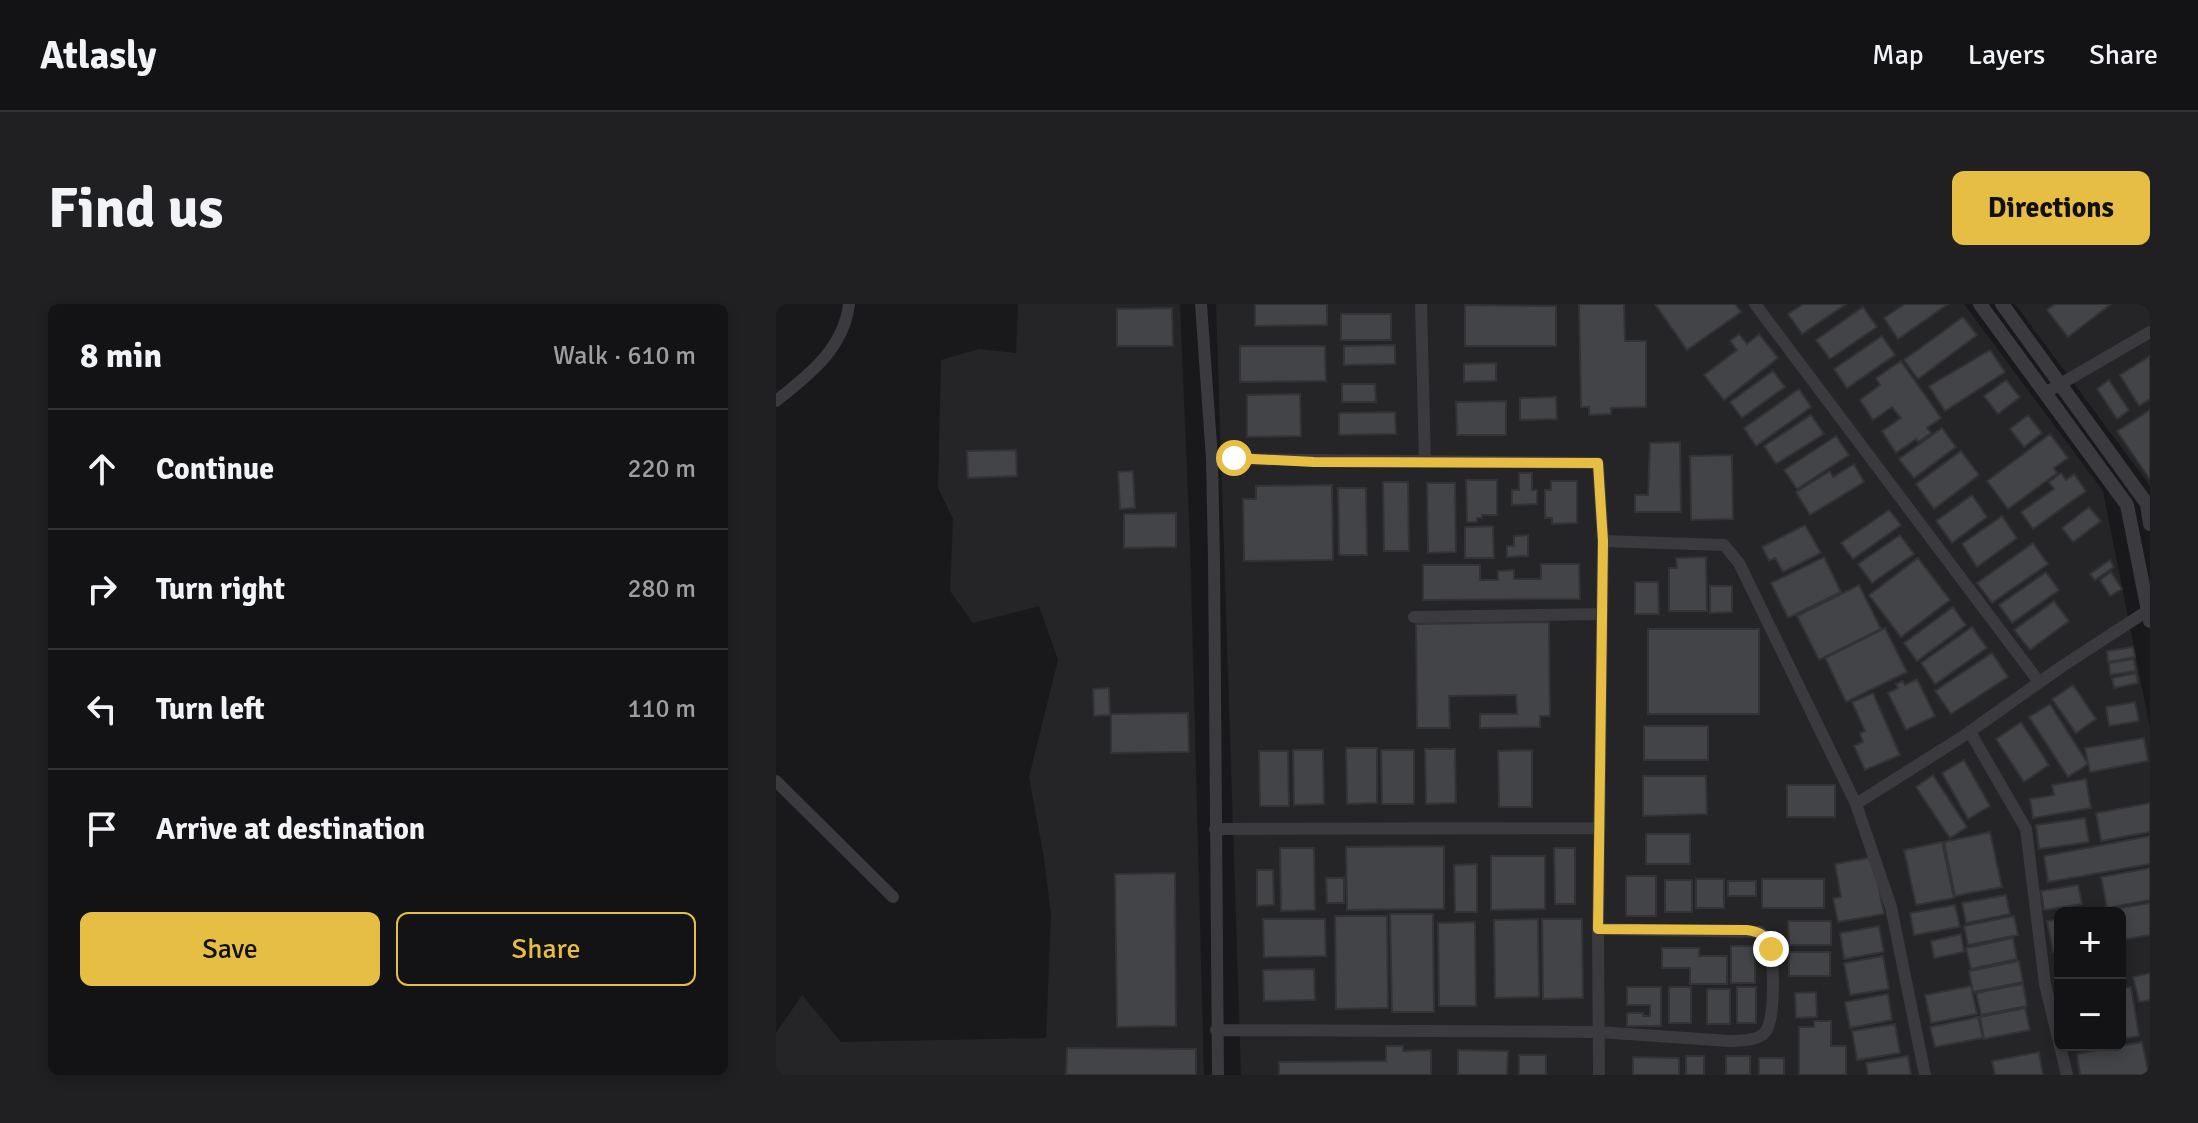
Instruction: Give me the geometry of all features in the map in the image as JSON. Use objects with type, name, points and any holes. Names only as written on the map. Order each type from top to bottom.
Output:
[{"type":"street","points":[[776,401],[833,349],[847,319],[849,304]]},
{"type":"street","points":[[1201,304],[1212,459],[1218,1075]]},
{"type":"street","points":[[1421,304],[1425,462]]},
{"type":"street","points":[[1755,304],[2039,682]]},
{"type":"street","points":[[1856,804],[1970,732],[2039,682],[2149,614],[2127,505],[1980,304]]},
{"type":"street","points":[[2002,304],[2147,504],[2150,524]]},
{"type":"street","points":[[2045,393],[2150,332]]},
{"type":"street","points":[[1212,459],[1598,463],[1603,541],[1599,1075]]},
{"type":"street","points":[[1603,541],[1724,545],[1739,563],[1856,804],[1891,907],[1925,1075]]},
{"type":"street","points":[[1414,617],[1602,614]]},
{"type":"street","points":[[1970,732],[2026,829],[2045,984],[2067,1075]]},
{"type":"street","points":[[776,781],[893,897]]},
{"type":"street","points":[[1215,829],[1599,828]]},
{"type":"street","points":[[1216,1030],[1599,1032],[1729,1041],[1760,1036],[1769,1023],[1773,970],[1771,949],[1767,938],[1760,932],[1598,929]]},
{"type":"shaded area","points":[[1018,304],[1180,304],[1190,542],[1204,1075],[776,1075],[776,1033],[802,995],[841,1042],[1046,1038],[1051,914],[1029,777],[1058,660],[1039,606],[973,623],[950,591],[953,519],[938,488],[941,360],[979,349],[1016,353]]},
{"type":"shaded area","points":[[1216,304],[1964,304],[2103,491],[2150,728],[2150,1075],[1241,1075]]},
{"type":"shaded area","points":[[2015,304],[2150,304],[2150,486]]},
{"type":"building","points":[[1255,304],[1327,304],[1327,325],[1255,326]]},
{"type":"building","points":[[1579,304],[1624,304],[1625,341],[1646,341],[1646,407],[1611,408],[1611,414],[1589,415],[1589,407],[1581,407]]},
{"type":"building","points":[[1655,304],[1735,304],[1741,312],[1687,350]]},
{"type":"building","points":[[1803,304],[1846,304],[1802,334],[1788,314]]},
{"type":"building","points":[[1905,304],[1948,304],[1898,339],[1884,318]]},
{"type":"building","points":[[2055,304],[2111,304],[2068,337],[2047,310]]},
{"type":"building","points":[[1465,305],[1556,306],[1556,346],[1465,346]]},
{"type":"building","points":[[1863,307],[1877,327],[1830,359],[1816,340]]},
{"type":"building","points":[[1172,308],[1173,346],[1117,346],[1117,309]]},
{"type":"building","points":[[1341,314],[1391,314],[1391,340],[1341,340]]},
{"type":"building","points":[[1963,317],[1977,335],[1918,379],[1904,360]]},
{"type":"building","points":[[1739,334],[1747,344],[1759,334],[1778,358],[1724,400],[1704,375],[1737,350],[1730,341]]},
{"type":"building","points":[[1882,336],[1895,355],[1847,388],[1834,369]]},
{"type":"building","points":[[1395,345],[1395,364],[1344,365],[1344,346]]},
{"type":"building","points":[[1240,346],[1325,346],[1326,381],[1240,382]]},
{"type":"building","points":[[1990,350],[2005,372],[1945,411],[1929,386]]},
{"type":"building","points":[[2150,356],[2150,399],[2139,406],[2120,375]]},
{"type":"building","points":[[1901,361],[1941,418],[1927,428],[1931,433],[1896,453],[1882,431],[1901,418],[1892,407],[1873,420],[1860,400],[1880,385],[1876,378]]},
{"type":"building","points":[[1496,363],[1496,381],[1464,382],[1464,364]]},
{"type":"building","points":[[1773,371],[1785,387],[1742,418],[1730,402]]},
{"type":"building","points":[[2006,380],[2020,397],[1998,414],[1984,396]]},
{"type":"building","points":[[2109,380],[2129,410],[2117,419],[2097,389]]},
{"type":"building","points":[[1342,384],[1375,384],[1376,402],[1342,402]]},
{"type":"building","points":[[1799,389],[1811,407],[1756,446],[1744,428]]},
{"type":"building","points":[[1300,394],[1301,436],[1247,437],[1247,395]]},
{"type":"building","points":[[1556,397],[1557,419],[1520,420],[1520,398]]},
{"type":"building","points":[[1506,401],[1506,435],[1457,435],[1456,402]]},
{"type":"building","points":[[2150,410],[2150,478],[2149,478],[2117,431]]},
{"type":"building","points":[[1395,412],[1396,434],[1339,435],[1339,413]]},
{"type":"building","points":[[1811,415],[1824,434],[1776,464],[1764,446]]},
{"type":"building","points":[[2028,415],[2042,433],[2024,447],[2010,429]]},
{"type":"building","points":[[1942,428],[1956,447],[1914,478],[1899,459]]},
{"type":"building","points":[[2050,434],[2068,458],[2054,468],[2057,473],[2008,509],[1987,481]]},
{"type":"building","points":[[1836,436],[1849,455],[1797,489],[1784,470]]},
{"type":"building","points":[[1680,442],[1681,512],[1635,512],[1635,495],[1648,495],[1650,443]]},
{"type":"building","points":[[1016,450],[1017,476],[968,478],[967,451]]},
{"type":"building","points":[[1961,451],[1979,475],[1934,509],[1916,484]]},
{"type":"building","points":[[1732,455],[1733,519],[1691,520],[1690,456]]},
{"type":"building","points":[[1854,464],[1864,482],[1810,515],[1796,492],[1830,471],[1833,477]]},
{"type":"building","points":[[1133,471],[1135,508],[1120,509],[1118,472]]},
{"type":"building","points":[[1519,473],[1532,473],[1532,490],[1537,490],[1537,504],[1512,505],[1512,490],[1519,490]]},
{"type":"building","points":[[2061,473],[2066,480],[2074,474],[2086,491],[2033,529],[2021,512],[2054,489],[2049,482]]},
{"type":"building","points":[[1466,480],[1497,480],[1497,515],[1482,515],[1477,522],[1467,522]]},
{"type":"building","points":[[1551,481],[1577,481],[1577,523],[1552,524],[1552,518],[1545,518],[1545,490],[1551,490]]},
{"type":"building","points":[[1383,482],[1408,482],[1409,551],[1384,551]]},
{"type":"building","points":[[1427,483],[1455,483],[1456,552],[1428,553]]},
{"type":"building","points":[[1332,485],[1333,560],[1244,561],[1243,499],[1256,499],[1256,486]]},
{"type":"building","points":[[1338,488],[1366,488],[1367,555],[1339,555]]},
{"type":"building","points":[[1972,495],[1987,517],[1952,543],[1936,521]]},
{"type":"building","points":[[2089,507],[2101,521],[2073,542],[2062,528]]},
{"type":"building","points":[[1889,510],[1901,525],[1853,559],[1841,543]]},
{"type":"building","points":[[1176,513],[1176,547],[1124,548],[1124,514]]},
{"type":"building","points":[[2002,516],[2017,538],[1977,567],[1962,544]]},
{"type":"building","points":[[1805,525],[1821,553],[1783,572],[1775,558],[1769,561],[1762,547]]},
{"type":"building","points":[[1493,526],[1494,558],[1465,558],[1465,527]]},
{"type":"building","points":[[1528,535],[1528,556],[1507,557],[1507,546],[1514,546],[1514,536]]},
{"type":"building","points":[[1900,535],[1914,554],[1872,583],[1858,564]]},
{"type":"building","points":[[2033,543],[2048,564],[1992,603],[1977,583]]},
{"type":"building","points":[[1706,557],[1707,611],[1669,611],[1669,568],[1677,568],[1676,558]]},
{"type":"building","points":[[1824,557],[1841,592],[1788,618],[1771,583]]},
{"type":"building","points":[[1918,558],[1950,600],[1901,637],[1869,595]]},
{"type":"building","points":[[2110,560],[2114,567],[2095,580],[2090,574]]},
{"type":"building","points":[[1541,564],[1579,564],[1580,599],[1423,600],[1423,565],[1480,565],[1480,580],[1498,580],[1498,571],[1514,570],[1514,579],[1541,579]]},
{"type":"building","points":[[2046,572],[2059,590],[2012,623],[1999,605]]},
{"type":"building","points":[[2111,572],[2122,589],[2110,596],[2100,580]]},
{"type":"building","points":[[1635,582],[1658,582],[1659,614],[1635,614]]},
{"type":"building","points":[[1859,585],[1881,629],[1819,660],[1797,616]]},
{"type":"building","points":[[1710,586],[1732,586],[1732,612],[1710,613]]},
{"type":"building","points":[[2054,601],[2069,621],[2030,650],[2014,630]]},
{"type":"building","points":[[1953,607],[1966,625],[1917,661],[1904,643]]},
{"type":"building","points":[[1549,622],[1550,716],[1540,716],[1540,727],[1480,728],[1480,714],[1517,714],[1516,695],[1449,696],[1450,728],[1417,728],[1416,624]]},
{"type":"building","points":[[1972,627],[1987,648],[1935,684],[1921,663]]},
{"type":"building","points":[[1885,628],[1907,672],[1846,702],[1825,658]]},
{"type":"building","points":[[1648,629],[1759,629],[1759,714],[1648,714]]},
{"type":"building","points":[[2133,647],[2135,657],[2108,662],[2107,651]]},
{"type":"building","points":[[1992,653],[2008,677],[1951,714],[1935,691]]},
{"type":"building","points":[[2134,659],[2136,671],[2110,675],[2109,663]]},
{"type":"building","points":[[2136,673],[2138,683],[2114,688],[2112,678]]},
{"type":"building","points":[[1917,679],[1935,716],[1906,730],[1888,693],[1898,688],[1896,684],[1903,681],[1905,685]]},
{"type":"building","points":[[2073,685],[2096,719],[2076,733],[2052,699]]},
{"type":"building","points":[[1109,688],[1110,715],[1094,716],[1093,689]]},
{"type":"building","points":[[1873,693],[1900,755],[1865,770],[1854,746],[1863,742],[1860,733],[1865,731],[1852,702]]},
{"type":"building","points":[[2135,702],[2139,721],[2109,726],[2106,707]]},
{"type":"building","points":[[2050,704],[2088,764],[2068,777],[2029,717]]},
{"type":"building","points":[[1188,713],[1189,752],[1111,753],[1111,714]]},
{"type":"building","points":[[2021,722],[2049,765],[2024,782],[1996,739]]},
{"type":"building","points":[[1644,726],[1708,726],[1708,760],[1644,760]]},
{"type":"building","points":[[2144,738],[2148,761],[2090,772],[2085,748]]},
{"type":"building","points":[[1346,748],[1377,748],[1377,803],[1347,804]]},
{"type":"building","points":[[1425,749],[1455,749],[1456,803],[1426,804]]},
{"type":"building","points":[[1293,750],[1323,750],[1324,804],[1294,805]]},
{"type":"building","points":[[1381,750],[1414,750],[1414,804],[1382,804]]},
{"type":"building","points":[[1532,750],[1532,807],[1499,807],[1498,751]]},
{"type":"building","points":[[1259,751],[1288,751],[1289,806],[1260,806]]},
{"type":"building","points":[[1964,760],[1990,806],[1968,819],[1942,773]]},
{"type":"building","points":[[1933,775],[1967,827],[1950,838],[1916,787]]},
{"type":"building","points":[[1643,776],[1706,776],[1707,814],[1643,816]]},
{"type":"building","points":[[2086,779],[2091,808],[2033,818],[2030,799],[2054,795],[2052,785]]},
{"type":"building","points":[[1787,785],[1835,785],[1835,817],[1787,817]]},
{"type":"building","points":[[2150,803],[2150,832],[2101,841],[2096,813]]},
{"type":"building","points":[[2085,818],[2089,842],[2039,849],[2036,825]]},
{"type":"building","points":[[1990,832],[2002,887],[1955,896],[1944,842]]},
{"type":"building","points":[[1646,834],[1690,834],[1690,864],[1646,864]]},
{"type":"building","points":[[2150,836],[2150,864],[2048,882],[2044,856]]},
{"type":"building","points":[[1942,842],[1954,898],[1916,905],[1904,850]]},
{"type":"building","points":[[1444,846],[1444,909],[1347,910],[1346,847]]},
{"type":"building","points":[[1280,848],[1314,848],[1315,910],[1281,911]]},
{"type":"building","points":[[1554,848],[1575,848],[1575,904],[1555,904]]},
{"type":"building","points":[[1491,856],[1545,856],[1545,909],[1491,910]]},
{"type":"building","points":[[1873,857],[1884,914],[1838,922],[1833,898],[1841,897],[1835,864]]},
{"type":"building","points":[[1477,864],[1477,912],[1455,912],[1454,865]]},
{"type":"building","points":[[2150,868],[2150,900],[2107,907],[2101,877]]},
{"type":"building","points":[[1257,870],[1273,870],[1274,905],[1257,906]]},
{"type":"building","points":[[1175,873],[1176,1026],[1117,1027],[1115,874]]},
{"type":"building","points":[[1626,876],[1656,876],[1656,916],[1626,916]]},
{"type":"building","points":[[1326,878],[1344,878],[1344,903],[1327,903]]},
{"type":"building","points":[[1696,879],[1724,879],[1724,908],[1696,908]]},
{"type":"building","points":[[1762,879],[1824,879],[1824,908],[1762,908]]},
{"type":"building","points":[[1665,880],[1692,880],[1692,912],[1665,912]]},
{"type":"building","points":[[1728,881],[1756,881],[1756,896],[1728,896]]},
{"type":"building","points":[[2078,885],[2082,904],[2044,910],[2041,891]]},
{"type":"building","points":[[2006,895],[2010,914],[1966,923],[1962,903]]},
{"type":"building","points":[[2150,903],[2150,935],[2126,939],[2126,907]]},
{"type":"building","points":[[1955,905],[1960,927],[1914,935],[1910,913]]},
{"type":"building","points":[[1390,914],[1433,914],[1434,1012],[1392,1012]]},
{"type":"building","points":[[1335,916],[1387,916],[1388,1008],[1336,1009]]},
{"type":"building","points":[[2014,916],[2018,935],[1968,945],[1964,926]]},
{"type":"building","points":[[1263,919],[1325,919],[1326,956],[1264,957]]},
{"type":"building","points":[[1538,919],[1539,997],[1495,998],[1494,920]]},
{"type":"building","points":[[1542,919],[1582,919],[1583,998],[1543,999]]},
{"type":"building","points":[[2054,920],[2054,952],[2053,952],[2047,921]]},
{"type":"building","points":[[1788,921],[1831,921],[1831,945],[1789,945]]},
{"type":"building","points":[[1475,922],[1476,1006],[1439,1006],[1438,923]]},
{"type":"building","points":[[1879,926],[1884,952],[1844,959],[1840,933]]},
{"type":"building","points":[[1961,934],[1964,952],[1934,958],[1931,941]]},
{"type":"building","points":[[2013,938],[2017,959],[1971,969],[1966,948]]},
{"type":"building","points":[[1731,946],[1755,946],[1755,983],[1731,983]]},
{"type":"building","points":[[1662,948],[1699,948],[1699,956],[1727,956],[1727,984],[1690,984],[1690,968],[1662,968]]},
{"type":"building","points":[[1789,952],[1830,952],[1830,976],[1789,976]]},
{"type":"building","points":[[1883,956],[1889,989],[1850,995],[1844,963]]},
{"type":"building","points":[[2019,961],[2023,982],[1973,992],[1969,971]]},
{"type":"building","points":[[1314,969],[1315,1000],[1264,1001],[1263,970]]},
{"type":"building","points":[[2150,973],[2150,1000],[2139,1002],[2133,977]]},
{"type":"building","points":[[2023,984],[2027,1006],[1981,1015],[1976,993]]},
{"type":"building","points":[[1971,986],[1977,1014],[1931,1023],[1925,995]]},
{"type":"building","points":[[1627,987],[1661,987],[1661,1026],[1627,1026],[1627,1013],[1650,1016],[1650,1005],[1627,1005]]},
{"type":"building","points":[[1669,987],[1691,987],[1691,1023],[1669,1023]]},
{"type":"building","points":[[1737,987],[1756,987],[1756,1023],[1737,1023]]},
{"type":"building","points":[[2131,987],[2139,1036],[2126,1038],[2126,988]]},
{"type":"building","points":[[1707,989],[1730,989],[1730,1024],[1707,1024]]},
{"type":"building","points":[[1816,992],[1817,1017],[1796,1018],[1795,993]]},
{"type":"building","points":[[1888,994],[1892,1020],[1850,1028],[1845,1002]]},
{"type":"building","points":[[2025,1008],[2030,1030],[1984,1039],[1980,1017]]},
{"type":"building","points":[[1978,1017],[1983,1038],[1935,1047],[1930,1027]]},
{"type":"building","points":[[1814,1021],[1831,1021],[1831,1046],[1846,1046],[1846,1075],[1799,1075],[1799,1027],[1814,1027]]},
{"type":"building","points":[[1895,1024],[1900,1053],[1857,1060],[1852,1031]]},
{"type":"building","points":[[2142,1042],[2149,1075],[2080,1075],[2077,1054],[2126,1051],[2126,1045]]},
{"type":"building","points":[[1386,1046],[1403,1046],[1403,1051],[1431,1050],[1431,1075],[1279,1075],[1279,1062],[1386,1061]]},
{"type":"building","points":[[1067,1048],[1196,1049],[1196,1075],[1066,1075]]},
{"type":"building","points":[[1458,1050],[1508,1051],[1507,1075],[1458,1075]]},
{"type":"building","points":[[2039,1052],[2043,1075],[1995,1075],[1992,1061]]},
{"type":"building","points":[[1519,1055],[1546,1055],[1546,1075],[1519,1075]]},
{"type":"building","points":[[1686,1056],[1704,1056],[1704,1075],[1686,1075]]},
{"type":"building","points":[[1726,1056],[1750,1056],[1750,1075],[1726,1075]]},
{"type":"building","points":[[1908,1056],[1911,1075],[1868,1075],[1866,1063]]},
{"type":"building","points":[[1633,1057],[1679,1058],[1679,1075],[1633,1075]]},
{"type":"building","points":[[1759,1058],[1784,1058],[1784,1075],[1759,1075]]},
{"type":"route","points":[[1234,458],[1314,462],[1598,463],[1603,541],[1598,929],[1747,930],[1760,932],[1767,938],[1771,949]]}]
